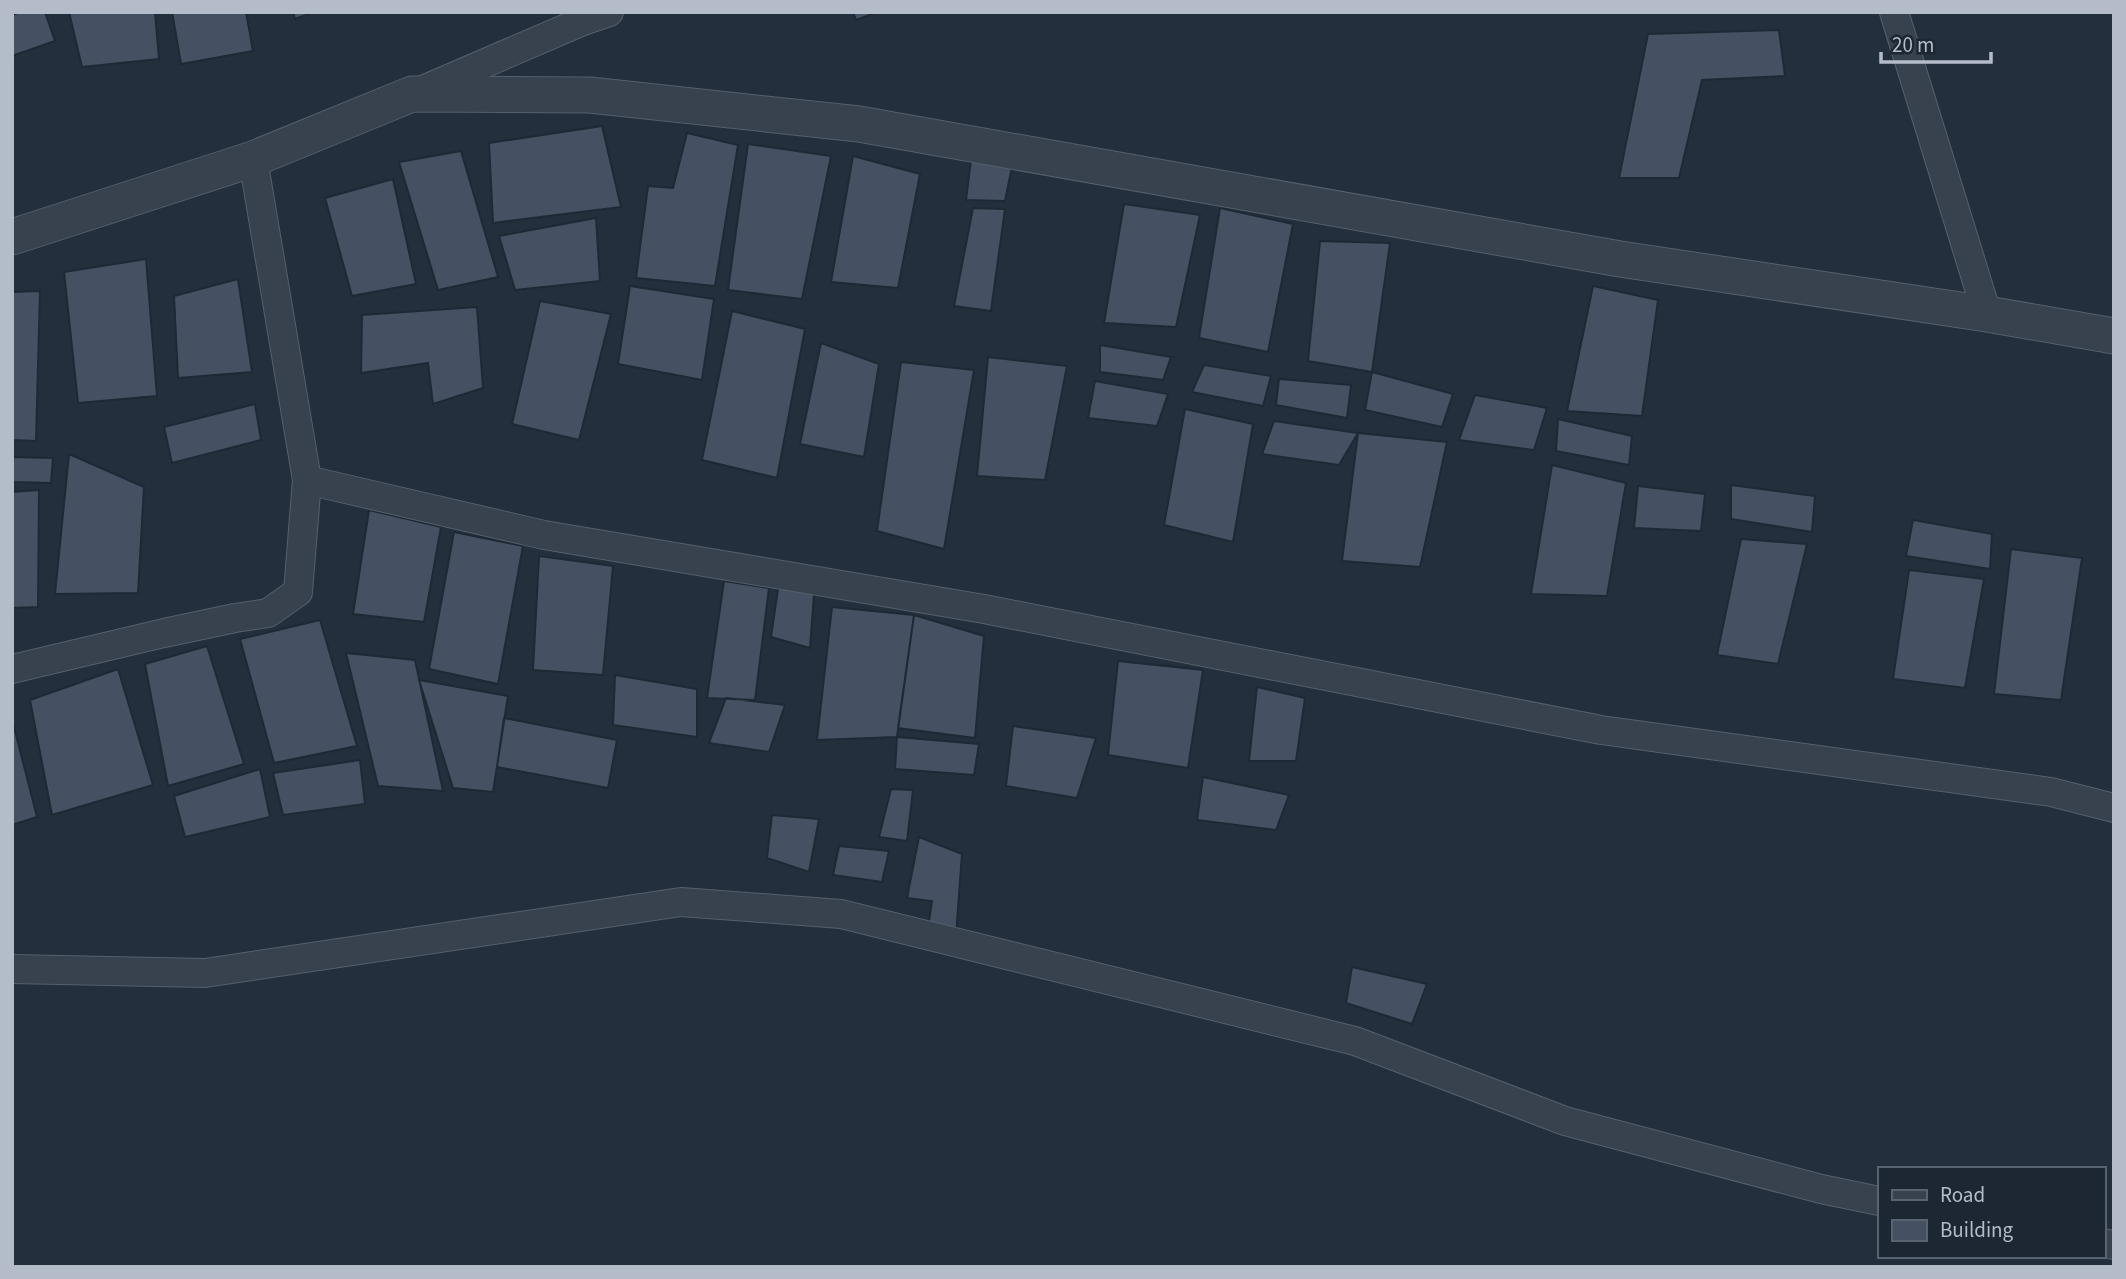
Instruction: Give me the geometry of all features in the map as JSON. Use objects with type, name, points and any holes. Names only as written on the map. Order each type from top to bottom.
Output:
[{"type":"street","points":[[12,237],[253,159],[609,12]]},
{"type":"street","points":[[1894,12],[1987,314]]},
{"type":"street","points":[[412,94],[590,95],[859,124],[1620,259],[1987,314],[2114,336]]},
{"type":"street","points":[[12,669],[235,618],[268,613],[298,592],[307,480],[253,159]]},
{"type":"street","points":[[307,480],[544,535],[984,609],[1601,730],[2051,792],[2114,808]]},
{"type":"street","points":[[12,969],[205,973],[681,902],[841,914],[1355,1041],[1564,1121],[1821,1189],[1878,1201]]},
{"type":"building","points":[[20,12],[45,12],[55,41],[12,56],[12,15]]},
{"type":"building","points":[[69,12],[155,12],[159,59],[82,67]]},
{"type":"building","points":[[172,12],[246,12],[253,51],[181,64]]},
{"type":"building","points":[[293,12],[314,12],[295,19]]},
{"type":"building","points":[[853,12],[878,12],[856,20]]},
{"type":"building","points":[[1779,30],[1785,76],[1702,80],[1679,178],[1619,178],[1648,34]]},
{"type":"building","points":[[602,126],[621,207],[493,223],[489,143]]},
{"type":"building","points":[[687,133],[738,145],[715,286],[636,278],[648,186],[673,188]]},
{"type":"building","points":[[748,144],[831,156],[802,299],[728,290]]},
{"type":"building","points":[[461,151],[498,277],[438,290],[399,162]]},
{"type":"building","points":[[853,156],[920,174],[898,288],[831,282]]},
{"type":"building","points":[[971,160],[1012,167],[1005,201],[966,200]]},
{"type":"building","points":[[393,179],[416,284],[352,296],[325,198]]},
{"type":"building","points":[[1124,204],[1200,215],[1176,327],[1104,323]]},
{"type":"building","points":[[973,208],[1005,209],[991,311],[954,306]]},
{"type":"building","points":[[1220,208],[1293,224],[1268,352],[1199,338]]},
{"type":"building","points":[[596,218],[600,281],[515,290],[499,236]]},
{"type":"building","points":[[1320,241],[1390,243],[1372,372],[1308,361]]},
{"type":"building","points":[[146,259],[157,396],[78,403],[64,272]]},
{"type":"building","points":[[238,279],[252,372],[178,378],[174,296]]},
{"type":"building","points":[[630,286],[714,299],[702,380],[618,364]]},
{"type":"building","points":[[1593,286],[1658,300],[1642,416],[1567,411]]},
{"type":"building","points":[[40,291],[36,441],[12,440],[12,292]]},
{"type":"building","points":[[540,301],[611,314],[579,440],[512,424]]},
{"type":"building","points":[[477,307],[483,388],[433,404],[428,363],[361,373],[362,315]]},
{"type":"building","points":[[732,311],[805,329],[777,478],[702,460]]},
{"type":"building","points":[[821,343],[879,364],[864,457],[800,444]]},
{"type":"building","points":[[1100,345],[1171,357],[1163,380],[1100,372]]},
{"type":"building","points":[[988,357],[1067,366],[1045,480],[977,476]]},
{"type":"building","points":[[901,362],[974,370],[944,549],[877,531]]},
{"type":"building","points":[[1204,365],[1271,376],[1263,406],[1192,392]]},
{"type":"building","points":[[1372,372],[1453,394],[1442,427],[1365,410]]},
{"type":"building","points":[[1279,379],[1351,385],[1347,418],[1276,405]]},
{"type":"building","points":[[1095,381],[1168,394],[1157,426],[1088,418]]},
{"type":"building","points":[[1475,395],[1547,408],[1534,450],[1459,440]]},
{"type":"building","points":[[255,404],[261,440],[172,463],[164,427]]},
{"type":"building","points":[[1185,409],[1253,424],[1233,542],[1164,525]]},
{"type":"building","points":[[1558,419],[1632,436],[1629,465],[1556,451]]},
{"type":"building","points":[[1274,421],[1358,433],[1339,465],[1262,454]]},
{"type":"building","points":[[1358,433],[1447,442],[1420,567],[1342,561]]},
{"type":"building","points":[[69,454],[144,487],[138,593],[55,594]]},
{"type":"building","points":[[12,457],[53,458],[51,483],[12,482]]},
{"type":"building","points":[[1552,465],[1626,483],[1607,596],[1531,594]]},
{"type":"building","points":[[1731,485],[1815,496],[1812,532],[1731,519]]},
{"type":"building","points":[[1638,486],[1705,494],[1701,531],[1634,528]]},
{"type":"building","points":[[39,490],[38,607],[12,608],[12,492]]},
{"type":"building","points":[[369,510],[441,527],[424,622],[353,614]]},
{"type":"building","points":[[1913,520],[1992,534],[1990,569],[1906,556]]},
{"type":"building","points":[[454,532],[523,546],[498,684],[429,669]]},
{"type":"building","points":[[1741,539],[1807,544],[1778,664],[1717,655]]},
{"type":"building","points":[[2011,549],[2082,558],[2061,700],[1994,694]]},
{"type":"building","points":[[539,556],[613,566],[603,675],[533,670]]},
{"type":"building","points":[[1909,570],[1984,579],[1965,688],[1893,679]]},
{"type":"building","points":[[780,575],[815,581],[810,648],[771,637]]},
{"type":"building","points":[[724,581],[769,588],[755,700],[707,698]]},
{"type":"building","points":[[832,607],[914,615],[897,737],[817,740]]},
{"type":"building","points":[[914,615],[984,636],[975,738],[898,728]]},
{"type":"building","points":[[320,620],[357,746],[274,763],[240,639]]},
{"type":"building","points":[[207,646],[244,764],[168,786],[145,664]]},
{"type":"building","points":[[346,653],[415,660],[443,791],[378,786]]},
{"type":"building","points":[[1118,661],[1203,670],[1188,768],[1108,755]]},
{"type":"building","points":[[118,669],[153,785],[52,815],[30,700]]},
{"type":"building","points":[[615,675],[697,689],[697,737],[613,725]]},
{"type":"building","points":[[419,680],[508,696],[493,792],[453,788]]},
{"type":"building","points":[[1257,687],[1305,698],[1296,761],[1249,761]]},
{"type":"building","points":[[726,698],[785,705],[769,752],[709,743]]},
{"type":"building","points":[[504,718],[617,740],[608,788],[497,767]]},
{"type":"building","points":[[12,719],[37,817],[12,825]]},
{"type":"building","points":[[1013,726],[1096,738],[1077,798],[1006,786]]},
{"type":"building","points":[[897,737],[979,744],[974,775],[895,769]]},
{"type":"building","points":[[360,760],[365,804],[283,815],[273,773]]},
{"type":"building","points":[[260,769],[270,817],[185,837],[174,796]]},
{"type":"building","points":[[1203,777],[1289,795],[1276,830],[1197,820]]},
{"type":"building","points":[[891,789],[913,790],[907,841],[879,837]]},
{"type":"building","points":[[772,815],[819,819],[809,872],[767,858]]},
{"type":"building","points":[[919,837],[962,854],[956,936],[927,935],[932,901],[907,898]]},
{"type":"building","points":[[839,846],[889,851],[882,882],[833,875]]},
{"type":"building","points":[[1352,967],[1427,984],[1412,1024],[1346,1003]]}]
